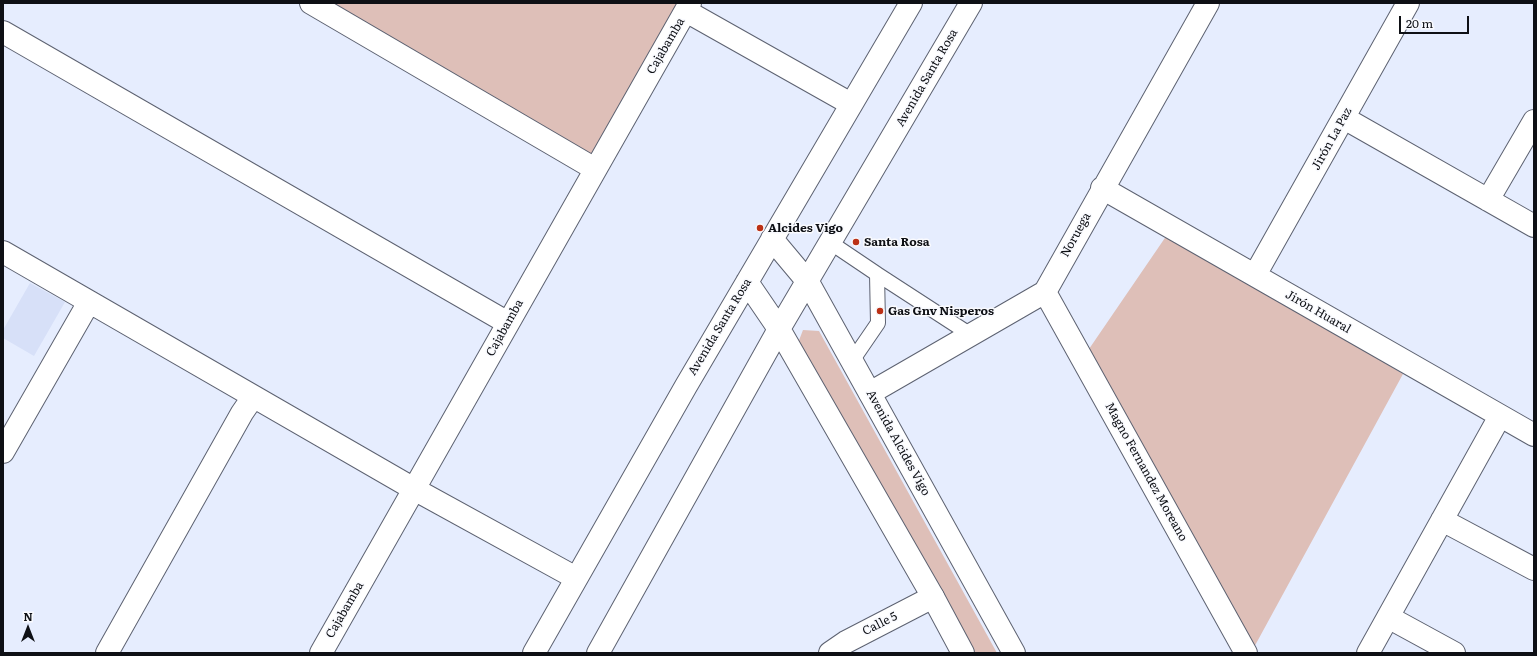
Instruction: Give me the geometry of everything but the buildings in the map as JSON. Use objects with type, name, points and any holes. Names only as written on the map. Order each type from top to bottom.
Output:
[{"type":"street","points":[[312,3],[595,169]]},
{"type":"street","name":"Avenida Santa Rosa","points":[[534,653],[686,386],[911,3]]},
{"type":"street","name":"Avenida Santa Rosa","points":[[598,653],[779,329],[831,243],[970,3]]},
{"type":"street","name":"Noruega","points":[[1045,292],[1102,188],[1208,3]]},
{"type":"street","name":"Jirón La Paz","points":[[1255,275],[1408,3]]},
{"type":"street","points":[[688,7],[851,104]]},
{"type":"street","name":"Cajabamba","points":[[321,653],[688,7]]},
{"type":"street","points":[[3,32],[508,323]]},
{"type":"street","points":[[1344,118],[1534,226]]},
{"type":"street","points":[[1488,200],[1534,121]]},
{"type":"street","name":"Jirón Huaral","points":[[1102,188],[1534,435]]},
{"type":"street","name":"Avenida Alcides Vigo","points":[[772,240],[808,282],[1014,653]]},
{"type":"street","points":[[3,252],[414,489],[576,578]]},
{"type":"street","points":[[747,282],[779,329],[932,597],[962,653]]},
{"type":"street","points":[[870,393],[1045,292]]},
{"type":"street","name":"Magno Fernandez Moreano","points":[[1045,292],[1246,653]]},
{"type":"street","points":[[3,452],[89,302]]},
{"type":"street","points":[[107,653],[253,396]]},
{"type":"street","points":[[1368,653],[1500,416]]},
{"type":"street","points":[[1442,520],[1534,569]]},
{"type":"street","name":"Calle 5","points":[[830,653],[846,642],[932,597]]},
{"type":"street","points":[[1388,617],[1454,653]]},
{"type":"lane","points":[[831,243],[971,335]]},
{"type":"lane","points":[[852,361],[878,323],[877,274]]},
{"type":"shaded area","points":[[312,3],[690,3],[595,169]]},
{"type":"shaded area","points":[[1169,232],[1403,374],[1252,651],[1089,349]]},
{"type":"shaded area","points":[[30,283],[65,302],[34,356],[3,338],[3,330]]},
{"type":"shaded area","points":[[803,330],[819,331],[997,653],[969,653],[798,343]]},
{"type":"place","name":"Alcides Vigo","points":[[760,228]]},
{"type":"place","name":"Santa Rosa","points":[[856,242]]},
{"type":"place","name":"Gas Gnv Nisperos","points":[[880,311]]}]
